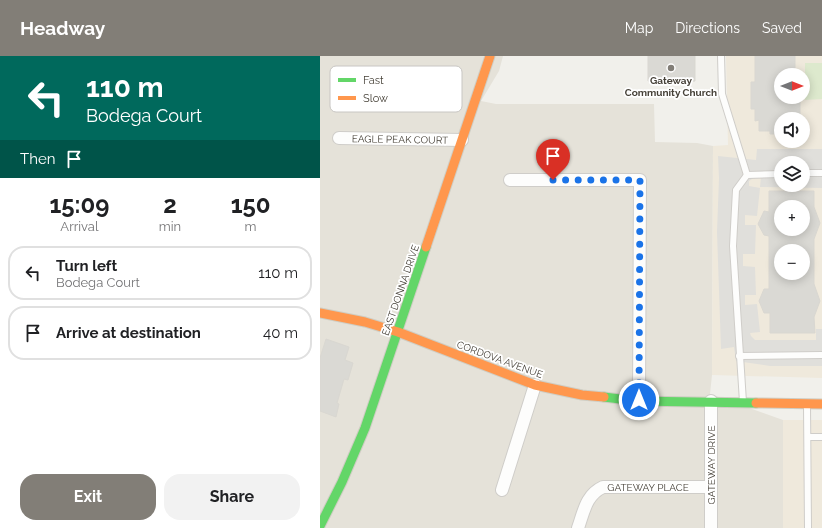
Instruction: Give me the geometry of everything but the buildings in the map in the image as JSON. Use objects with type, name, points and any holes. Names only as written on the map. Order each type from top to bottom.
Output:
[{"type":"street","name":"EAST DONNA DRIVE","points":[[320,526],[354,455],[398,332],[490,56]]},
{"type":"street","name":"EAGLE PEAK COURT","points":[[339,138],[462,140]]},
{"type":"street","points":[[510,180],[640,180],[639,400]]},
{"type":"street","name":"CORDOVA AVENUE","points":[[320,313],[365,322],[398,332],[535,385],[582,395],[639,400],[822,404]]},
{"type":"street","points":[[502,490],[535,385]]},
{"type":"street","name":"GATEWAY DRIVE","points":[[711,401],[711,528]]},
{"type":"street","name":"GATEWAY PLACE","points":[[578,528],[589,497],[595,491],[610,486],[711,487]]},
{"type":"lane","points":[[721,56],[722,94],[748,175]]},
{"type":"lane","points":[[810,173],[822,172]]},
{"type":"lane","points":[[743,402],[732,246],[736,190],[748,175],[774,174]]},
{"type":"lane","points":[[739,356],[822,355]]},
{"type":"lane","points":[[807,403],[808,528]]},
{"type":"lane","points":[[808,436],[822,437]]},
{"type":"shaded area","points":[[320,56],[503,56],[499,71],[481,101],[496,104],[654,104],[655,142],[697,143],[713,146],[712,375],[710,394],[783,420],[783,528],[320,528]]},
{"type":"shaded area","points":[[726,56],[822,56],[822,378],[712,375],[713,146],[728,145]]},
{"type":"shaded area","points":[[757,149],[822,149],[822,188],[810,188],[810,156],[774,156],[774,187],[760,187],[761,177],[755,177],[749,181],[749,186],[760,188],[757,216],[745,215],[745,225],[756,225],[755,254],[743,254],[743,266],[755,267],[756,295],[745,295],[745,305],[757,304],[760,332],[750,333],[751,336],[755,340],[816,340],[816,329],[822,329],[822,366],[770,366],[736,361],[734,347],[721,349],[717,232],[719,178],[718,156],[756,160]]},
{"type":"shaded area","points":[[783,420],[822,420],[822,528],[783,528]]},
{"type":"green space","points":[[805,63],[822,63],[822,99],[810,100],[810,68],[805,68]]},
{"type":"traffic: fast","points":[[320,526],[342,482],[365,428],[426,247]]},
{"type":"traffic: fast","points":[[604,397],[636,401],[756,403]]},
{"type":"traffic: slow","points":[[426,247],[490,56]]},
{"type":"traffic: slow","points":[[320,313],[365,322],[398,332],[535,385],[582,395],[604,397]]},
{"type":"traffic: slow","points":[[756,403],[822,404]]},
{"type":"place","name":"Gateway Community Church","points":[[671,68]]},
{"type":"route","points":[[553,180],[640,180],[639,400]]}]
